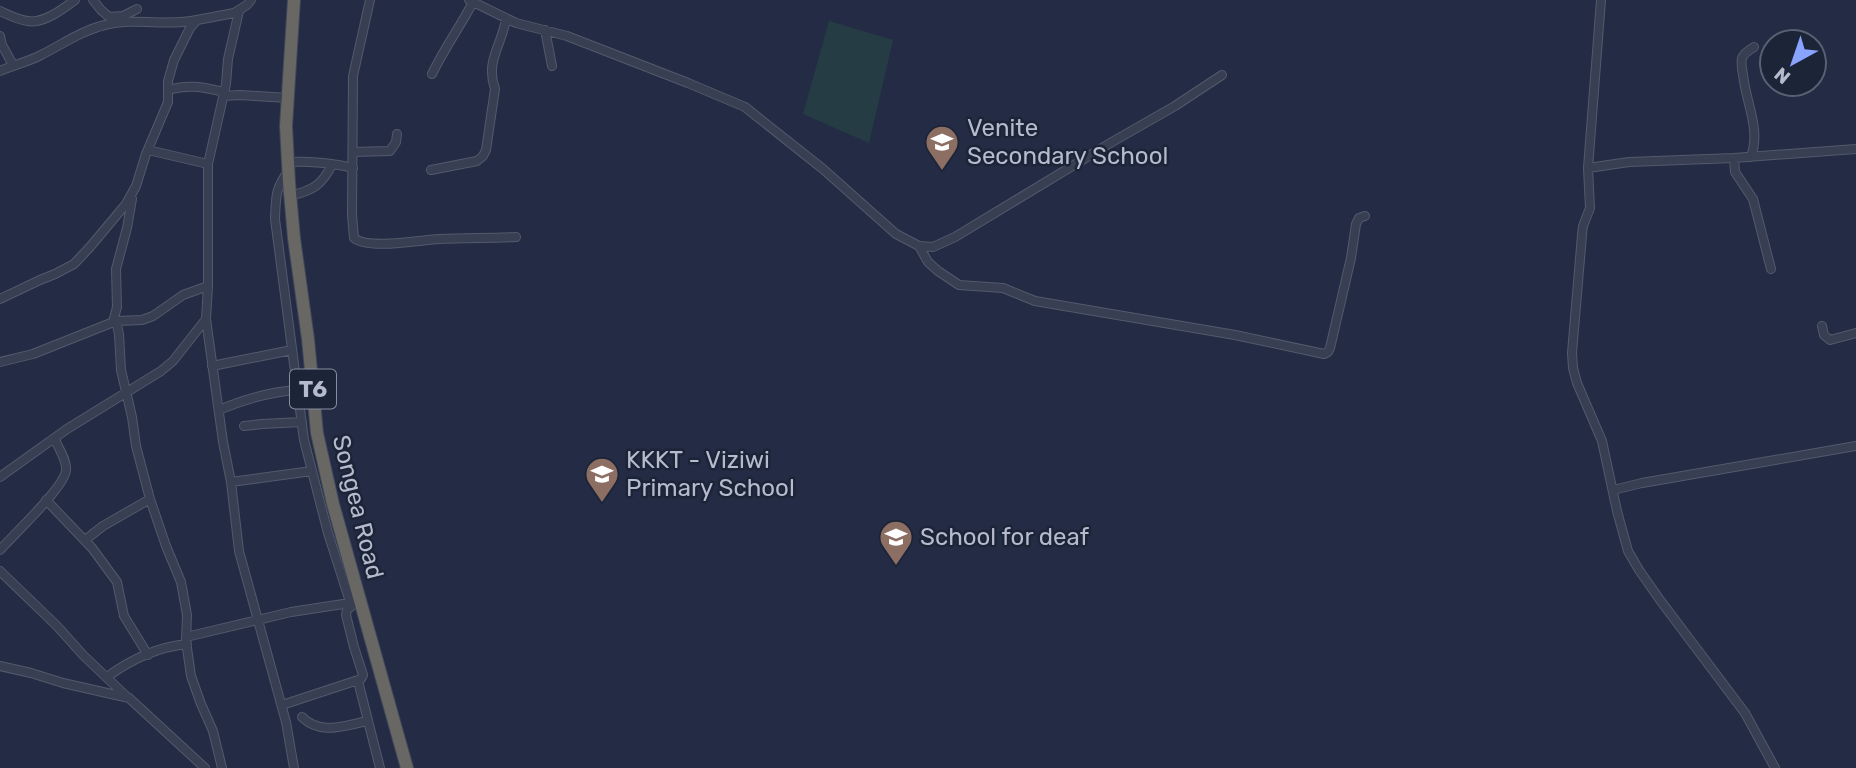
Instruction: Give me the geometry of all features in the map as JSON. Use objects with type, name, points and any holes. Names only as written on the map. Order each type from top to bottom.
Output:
[{"type":"highway","name":"Songea Road","points":[[293,1],[286,126],[288,166],[317,433],[354,603],[407,768]]},
{"type":"street","points":[[0,11],[18,19],[35,22],[75,0]]},
{"type":"street","points":[[93,0],[109,17],[123,16],[137,9]]},
{"type":"street","points":[[139,0],[139,22]]},
{"type":"street","points":[[0,71],[38,57],[103,25],[139,22],[166,24],[224,16],[239,10],[251,0]]},
{"type":"street","points":[[370,0],[353,76],[354,238],[359,243],[399,243],[516,237]]},
{"type":"street","points":[[1601,0],[1588,167],[1590,208],[1582,234],[1573,368],[1602,441],[1628,551],[1639,570],[1745,713],[1775,768]]},
{"type":"street","points":[[432,74],[441,55],[462,25],[471,1],[516,23],[567,36],[745,107],[823,169],[896,234],[919,246],[933,247],[955,237],[1175,106],[1222,75]]},
{"type":"street","points":[[239,10],[208,164],[206,318],[239,551],[282,705],[294,768]]},
{"type":"street","points":[[431,170],[477,161],[486,150],[495,89],[491,67],[506,19]]},
{"type":"street","points":[[0,297],[74,264],[126,204],[136,186],[168,102],[174,61],[190,28],[197,20]]},
{"type":"street","points":[[545,30],[552,66]]},
{"type":"street","points":[[0,36],[13,65]]},
{"type":"street","points":[[1751,157],[1754,125],[1744,83],[1742,60],[1746,52],[1754,47]]},
{"type":"street","points":[[168,90],[194,85],[223,94],[288,98]]},
{"type":"street","points":[[353,152],[390,151],[396,142],[397,134]]},
{"type":"street","points":[[1588,167],[1629,162],[1856,149]]},
{"type":"street","points":[[148,150],[208,164]]},
{"type":"street","points":[[1734,158],[1735,172],[1753,198],[1771,269]]},
{"type":"street","points":[[353,168],[301,161],[288,166],[278,185],[275,219],[304,440],[328,533],[354,603]]},
{"type":"street","points":[[290,196],[315,188],[323,181],[332,165]]},
{"type":"street","points":[[133,192],[116,270],[115,322],[136,446],[150,499],[181,582],[187,615],[191,676],[213,731],[222,768]]},
{"type":"street","points":[[919,246],[938,271],[959,285],[1003,288],[1035,301],[1235,335],[1324,354],[1329,348],[1351,258],[1356,224],[1365,216]]},
{"type":"street","points":[[0,362],[42,351],[115,322],[142,320],[153,316],[183,295],[208,286]]},
{"type":"street","points":[[0,477],[67,429],[161,371],[173,361],[206,318]]},
{"type":"street","points":[[1822,326],[1824,335],[1830,340],[1856,333]]},
{"type":"street","points":[[212,366],[292,350]]},
{"type":"street","points":[[219,410],[252,397],[276,391],[298,390]]},
{"type":"street","points":[[244,426],[302,422]]},
{"type":"street","points":[[0,550],[61,482],[67,467],[55,439]]},
{"type":"street","points":[[1614,490],[1856,446]]},
{"type":"street","points":[[231,482],[312,471]]},
{"type":"street","points":[[85,540],[103,526],[150,499]]},
{"type":"street","points":[[46,500],[85,540],[117,582],[124,616],[148,655]]},
{"type":"street","points":[[0,571],[200,767]]},
{"type":"street","points":[[107,677],[137,659],[187,641],[291,612],[354,603]]},
{"type":"street","points":[[282,705],[361,680],[363,675],[346,615],[354,603]]},
{"type":"street","points":[[0,666],[129,698]]},
{"type":"street","points":[[358,681],[380,768]]},
{"type":"street","points":[[302,717],[321,729],[368,721]]},
{"type":"shaded area","points":[[829,21],[893,40],[869,143],[803,114]]},
{"type":"place","name":"Venite Secondary School","points":[[942,172]]},
{"type":"place","name":"KKKT - Viziwi Primary School","points":[[602,504]]},
{"type":"place","name":"School for deaf","points":[[896,567]]}]
